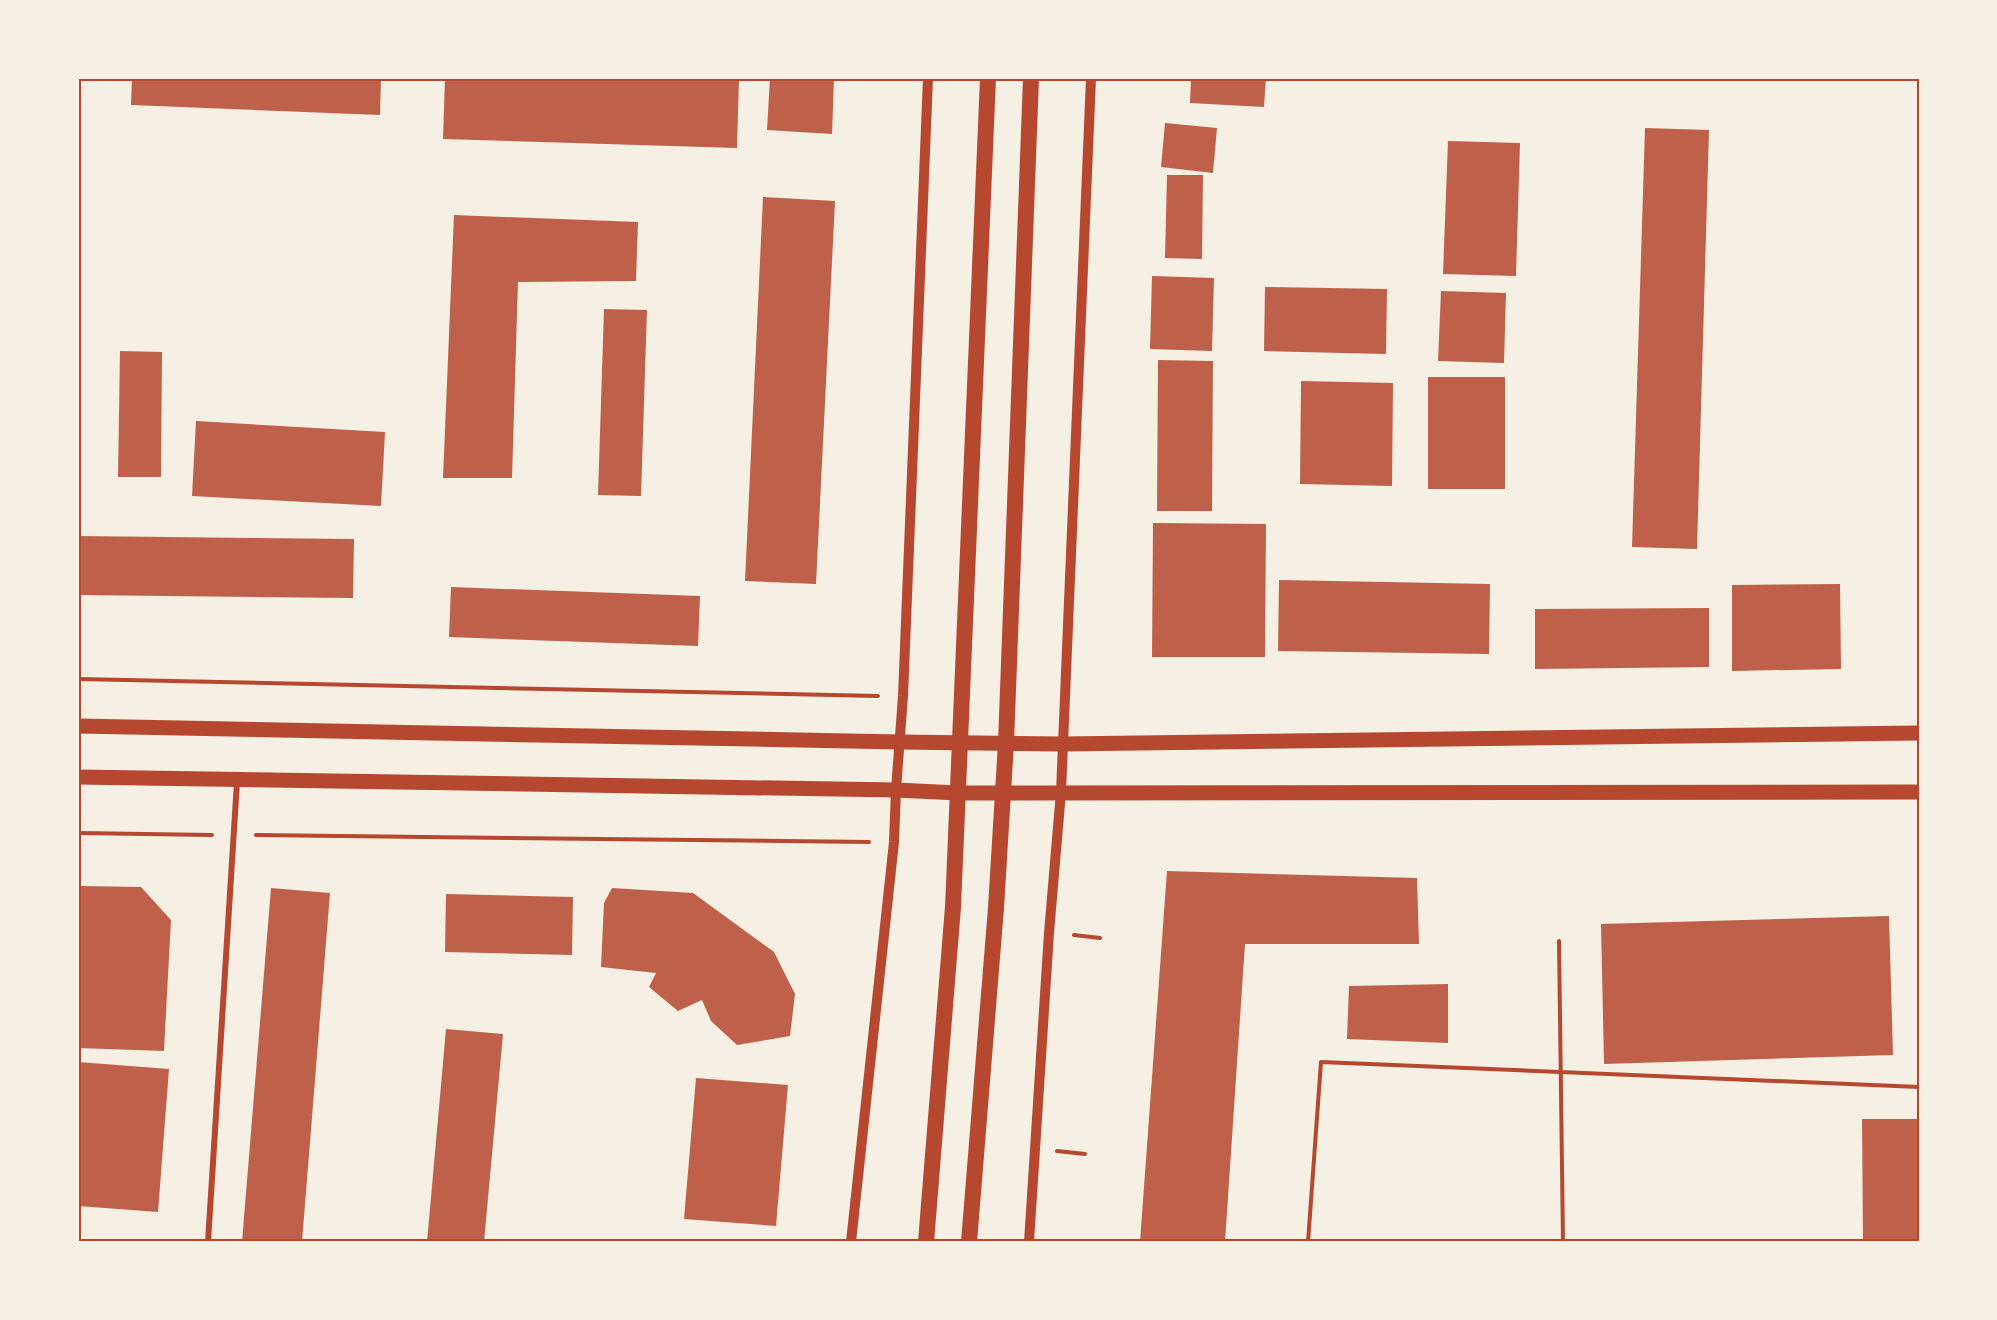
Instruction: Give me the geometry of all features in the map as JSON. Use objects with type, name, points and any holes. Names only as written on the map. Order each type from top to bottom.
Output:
[{"type":"highway","points":[[926,1242],[953,907],[988,78]]},
{"type":"highway","points":[[969,1242],[996,908],[1006,743],[1031,78]]},
{"type":"main road","points":[[78,726],[1063,744],[1919,733]]},
{"type":"main road","points":[[78,777],[896,790],[958,793],[1919,792]]},
{"type":"street","points":[[851,1242],[894,842],[903,696],[928,78]]},
{"type":"street","points":[[1029,1242],[1063,744],[1091,78]]},
{"type":"street","points":[[208,1242],[237,780]]},
{"type":"path","points":[[78,679],[903,696]]},
{"type":"path","points":[[78,833],[894,842]]},
{"type":"path","points":[[1559,941],[1563,1242]]},
{"type":"path","points":[[1308,1242],[1321,1062],[1919,1087]]},
{"type":"building","points":[[132,78],[381,78],[380,115],[131,105]]},
{"type":"building","points":[[445,78],[739,78],[737,148],[443,139]]},
{"type":"building","points":[[770,78],[834,78],[832,134],[767,130]]},
{"type":"building","points":[[1191,78],[1266,78],[1264,107],[1190,103]]},
{"type":"building","points":[[1165,123],[1217,128],[1213,173],[1161,167]]},
{"type":"building","points":[[1645,128],[1709,130],[1697,549],[1632,547]]},
{"type":"building","points":[[1448,141],[1520,143],[1516,276],[1443,274]]},
{"type":"building","points":[[1167,175],[1203,175],[1202,259],[1165,258]]},
{"type":"building","points":[[763,197],[835,201],[816,584],[745,581]]},
{"type":"building","points":[[454,215],[638,222],[636,281],[518,282],[512,478],[443,478]]},
{"type":"building","points":[[1152,276],[1214,278],[1212,351],[1150,349]]},
{"type":"building","points":[[1265,287],[1387,289],[1386,354],[1264,351]]},
{"type":"building","points":[[1441,291],[1506,293],[1504,363],[1438,361]]},
{"type":"building","points":[[604,309],[647,310],[641,496],[598,495]]},
{"type":"building","points":[[120,351],[162,352],[161,477],[118,477]]},
{"type":"building","points":[[1158,360],[1213,361],[1212,511],[1157,511]]},
{"type":"building","points":[[1428,377],[1505,377],[1505,489],[1428,489]]},
{"type":"building","points":[[1301,381],[1393,383],[1392,486],[1300,484]]},
{"type":"building","points":[[196,421],[385,432],[381,506],[192,496]]},
{"type":"building","points":[[1153,523],[1266,524],[1265,657],[1152,657]]},
{"type":"building","points":[[78,536],[354,539],[353,598],[78,595]]},
{"type":"building","points":[[1279,580],[1490,584],[1489,654],[1278,651]]},
{"type":"building","points":[[1840,584],[1841,669],[1732,671],[1732,585]]},
{"type":"building","points":[[451,587],[700,596],[698,646],[449,637]]},
{"type":"building","points":[[1709,608],[1709,667],[1535,669],[1535,609]]},
{"type":"building","points":[[1167,871],[1417,878],[1419,944],[1245,944],[1225,1242],[1140,1242]]},
{"type":"building","points":[[78,886],[141,887],[171,920],[164,1051],[78,1048]]},
{"type":"building","points":[[271,888],[330,893],[302,1242],[242,1242]]},
{"type":"building","points":[[612,888],[693,893],[774,952],[795,994],[790,1036],[737,1045],[711,1021],[702,1000],[678,1011],[649,987],[656,973],[601,967],[604,903]]},
{"type":"building","points":[[446,894],[573,897],[572,955],[445,952]]},
{"type":"building","points":[[1889,916],[1893,1055],[1604,1064],[1601,924]]},
{"type":"building","points":[[1448,984],[1448,1043],[1347,1039],[1349,986]]},
{"type":"building","points":[[446,1029],[503,1034],[484,1242],[427,1242]]},
{"type":"building","points":[[78,1062],[169,1069],[158,1212],[78,1206]]},
{"type":"building","points":[[696,1078],[788,1085],[776,1226],[684,1219]]},
{"type":"building","points":[[1862,1119],[1919,1119],[1919,1242],[1863,1242]]}]
